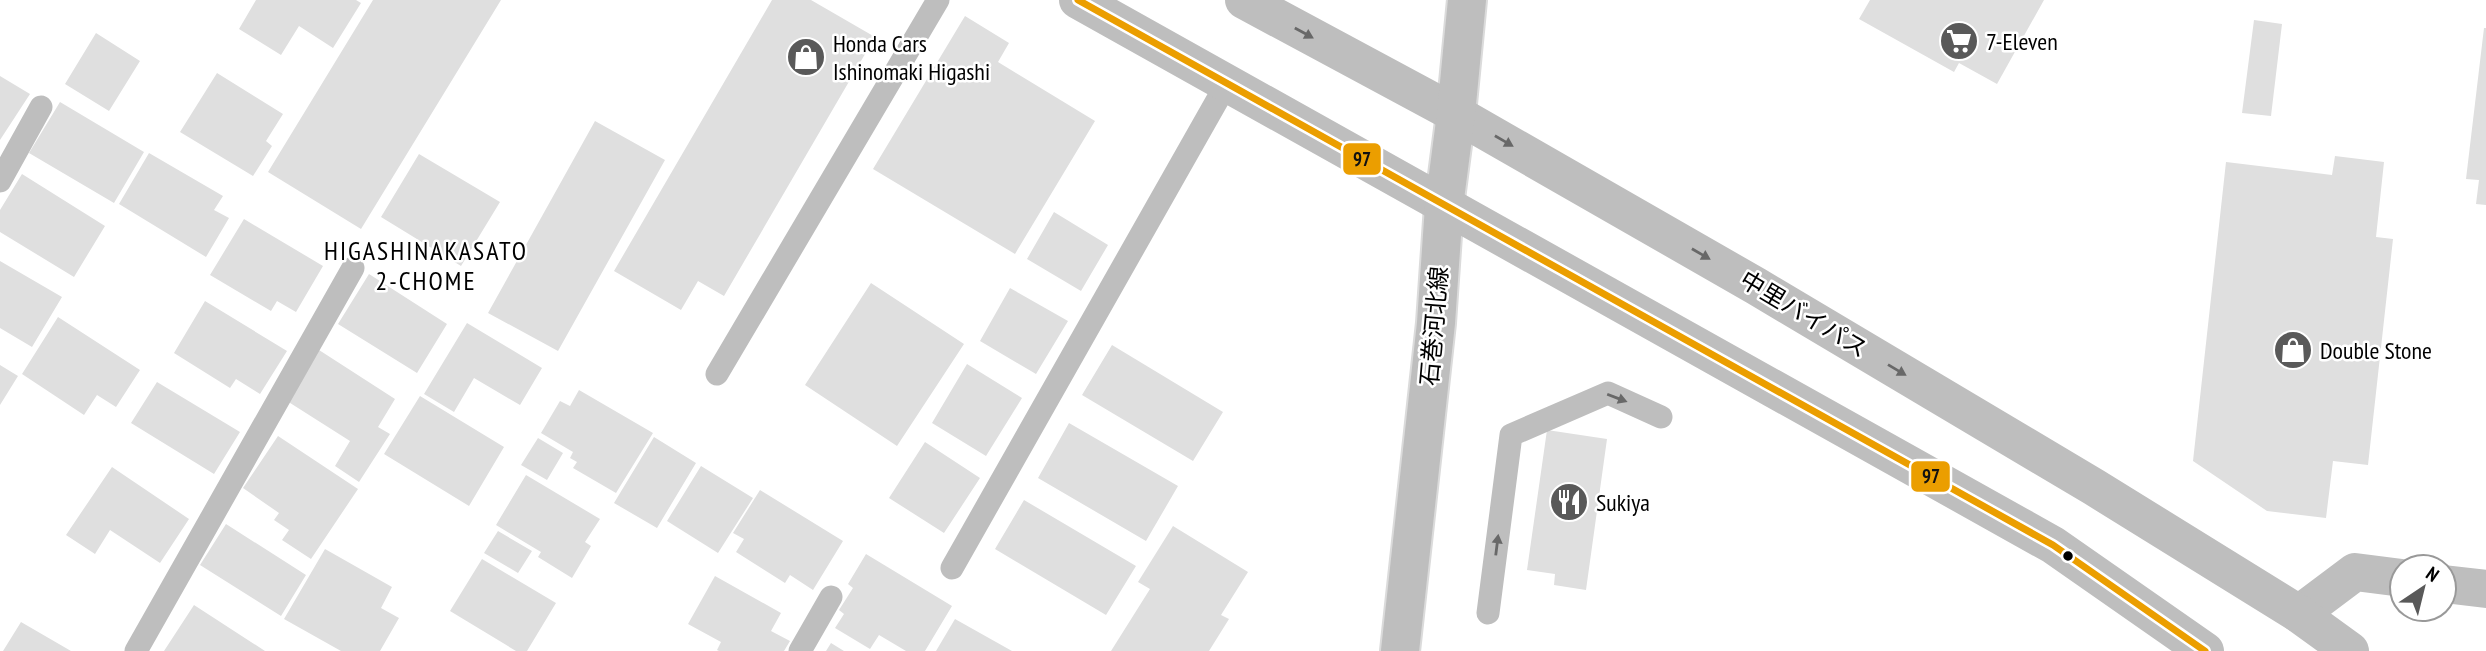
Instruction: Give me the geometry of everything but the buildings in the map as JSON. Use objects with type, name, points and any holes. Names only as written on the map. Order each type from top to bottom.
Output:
[{"type":"street","points":[[1078,0],[2053,545],[2205,651]]},
{"type":"street","name":"中里バイパス","points":[[1244,0],[1456,114],[1756,286],[2083,480],[2299,614],[2350,651]]},
{"type":"street","name":"石巻河北線","points":[[1400,651],[1436,323],[1444,205],[1456,114],[1466,0]]},
{"type":"street","points":[[2299,614],[2355,572],[2388,577]]},
{"type":"street","points":[[2458,586],[2486,589]]},
{"type":"lane","points":[[717,374],[938,0]]},
{"type":"lane","points":[[952,568],[1227,83]]},
{"type":"lane","points":[[0,181],[41,107]]},
{"type":"lane","points":[[136,651],[353,268]]},
{"type":"lane","points":[[1488,613],[1511,435],[1608,393],[1661,417]]},
{"type":"lane","points":[[800,651],[831,597]]},
{"type":"transit line","name":"97","points":[[1078,0],[2053,545],[2205,651]]},
{"type":"place","name":"7-Eleven","points":[[1959,41]]},
{"type":"place","name":"Honda Cars Ishinomaki Higashi","points":[[806,57]]},
{"type":"place","name":"Double Stone","points":[[2293,350]]},
{"type":"place","name":"Sukiya","points":[[1569,502]]},
{"type":"district","name":"HIGASHINAKASATO 2-CHOME","points":[[426,265]]}]
